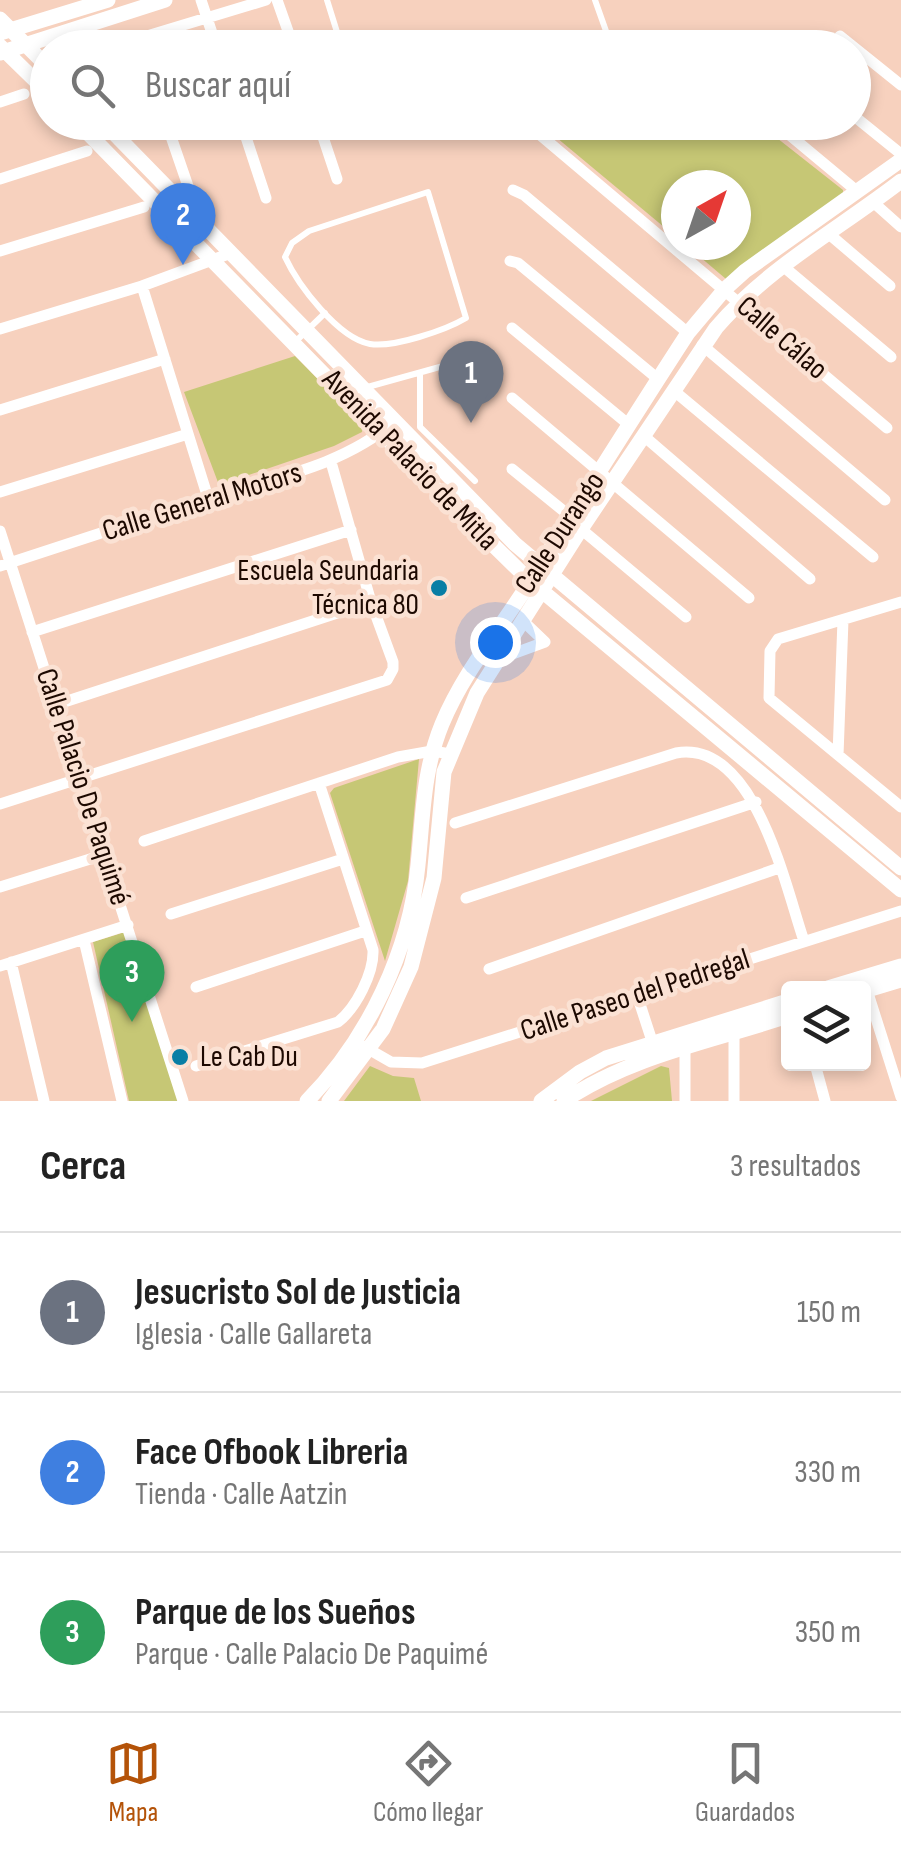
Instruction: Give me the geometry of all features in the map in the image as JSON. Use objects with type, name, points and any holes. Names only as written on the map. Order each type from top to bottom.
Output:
[{"type":"main road","points":[[4,27],[74,5],[108,0]]},
{"type":"main road","points":[[72,30],[165,0]]},
{"type":"main road","points":[[4,27],[30,49]]},
{"type":"main road","points":[[2,50],[30,44]]},
{"type":"main road","points":[[2,50],[30,77]]},
{"type":"main road","name":"Avenida Palacio de Mitla","points":[[95,140],[213,259],[435,453],[546,570],[901,868]]},
{"type":"main road","name":"Avenida Palacio de Mitla","points":[[121,140],[231,252],[382,432],[536,586],[901,890]]},
{"type":"main road","name":"Calle Durango","points":[[329,1101],[362,1045],[412,905],[432,751],[461,689],[576,523],[628,424],[688,334],[725,289],[901,157]]},
{"type":"main road","name":"Calle Durango","points":[[576,523],[614,483],[702,345],[739,301],[901,180]]},
{"type":"main road","name":"Calle Durango","points":[[307,1101],[362,1045],[397,1000],[424,928],[434,878],[440,797],[451,754],[462,723],[522,620],[536,586]]},
{"type":"main road","points":[[851,981],[901,966]]},
{"type":"main road","points":[[871,989],[901,980]]},
{"type":"main road","points":[[564,1101],[615,1072],[781,1004]]},
{"type":"main road","points":[[541,1101],[580,1072],[652,1041],[734,1034],[781,1018]]},
{"type":"street","points":[[201,0],[211,30]]},
{"type":"street","points":[[165,30],[266,0]]},
{"type":"street","points":[[277,0],[288,30]]},
{"type":"street","points":[[871,61],[901,85]]},
{"type":"street","points":[[0,102],[24,94]]},
{"type":"street","points":[[871,131],[901,157]]},
{"type":"street","points":[[172,140],[188,188]]},
{"type":"street","points":[[248,140],[266,198]]},
{"type":"street","points":[[324,140],[336,179]]},
{"type":"street","name":"Calle Cálao","points":[[546,140],[887,428]]},
{"type":"street","points":[[796,140],[858,192]]},
{"type":"street","points":[[0,179],[87,151]]},
{"type":"street","points":[[514,190],[688,334]]},
{"type":"street","points":[[873,202],[901,227]]},
{"type":"street","points":[[0,251],[144,207]]},
{"type":"street","points":[[828,234],[890,286]]},
{"type":"street","points":[[0,329],[142,286],[231,252]]},
{"type":"street","points":[[510,261],[658,379]]},
{"type":"street","points":[[784,267],[891,357]]},
{"type":"street","points":[[142,286],[208,498]]},
{"type":"street","points":[[512,328],[628,424]]},
{"type":"street","points":[[702,345],[885,500]]},
{"type":"street","points":[[0,410],[165,359]]},
{"type":"street","points":[[673,390],[873,557]]},
{"type":"street","points":[[512,398],[749,598]]},
{"type":"street","name":"Calle General Motors","points":[[5,565],[331,462],[394,421]]},
{"type":"street","points":[[0,492],[188,434]]},
{"type":"street","points":[[644,437],[810,580]]},
{"type":"street","points":[[1,800],[78,780],[387,680],[393,662],[331,462]]},
{"type":"street","points":[[512,469],[686,617]]},
{"type":"street","points":[[32,632],[350,530]]},
{"type":"street","name":"Calle Palacio De Paquimé","points":[[0,531],[5,565],[32,632],[183,1101]]},
{"type":"street","points":[[54,705],[372,602]]},
{"type":"street","points":[[901,602],[782,636],[770,651],[771,702],[901,807]]},
{"type":"street","points":[[496,660],[545,642],[522,620]]},
{"type":"street","points":[[838,755],[843,620]]},
{"type":"street","points":[[455,823],[688,750],[712,758],[756,802],[804,941]]},
{"type":"street","points":[[144,841],[398,757],[432,751],[451,754]]},
{"type":"street","points":[[196,1066],[338,1022],[350,1010],[373,958],[319,783]]},
{"type":"street","points":[[466,898],[756,802]]},
{"type":"street","points":[[0,887],[103,855]]},
{"type":"street","points":[[171,914],[343,858]]},
{"type":"street","points":[[488,968],[779,868]]},
{"type":"street","name":"Calle Paseo del Pedregal","points":[[362,1045],[391,1062],[422,1063],[901,911]]},
{"type":"street","points":[[44,1101],[6,964],[128,925]]},
{"type":"street","points":[[196,987],[365,931]]},
{"type":"street","points":[[84,940],[122,1101]]},
{"type":"street","points":[[636,996],[652,1041]]},
{"type":"street","points":[[871,1009],[901,1097]]},
{"type":"street","points":[[734,1034],[734,1101]]},
{"type":"street","points":[[685,1041],[686,1101]]},
{"type":"street","points":[[817,1071],[825,1101]]},
{"type":"lane","points":[[327,0],[336,30]]},
{"type":"lane","points":[[596,0],[606,30]]},
{"type":"lane","points":[[428,192],[466,319],[437,332],[374,345],[356,338],[325,313],[289,266],[285,257],[292,243],[309,231],[428,192]]},
{"type":"lane","points":[[301,336],[325,313]]},
{"type":"lane","points":[[363,388],[490,353]]},
{"type":"lane","points":[[420,374],[420,427],[435,453],[475,482]]},
{"type":"shaded area","points":[[559,140],[780,140],[843,190],[843,195],[726,279],[704,260],[751,260],[751,170],[661,170],[661,225]]},
{"type":"shaded area","points":[[295,356],[363,425],[362,432],[334,446],[219,485],[184,392]]},
{"type":"shaded area","points":[[419,759],[408,881],[385,961],[330,793],[334,788]]},
{"type":"shaded area","points":[[125,932],[178,1101],[129,1101],[93,942]]},
{"type":"shaded area","points":[[370,1066],[393,1076],[414,1078],[421,1101],[344,1101]]},
{"type":"shaded area","points":[[661,1066],[669,1068],[672,1101],[591,1101]]},
{"type":"place","name":"Face Ofbook Libreria","points":[[183,265]]},
{"type":"place","name":"Jesucristo Sol de Justicia","points":[[471,423]]},
{"type":"place","name":"Escuela Seundaria Técnica 80","points":[[439,588]]},
{"type":"place","name":"Parque de los Sueños","points":[[132,1022]]},
{"type":"place","name":"Le Cab Du","points":[[180,1057]]}]
